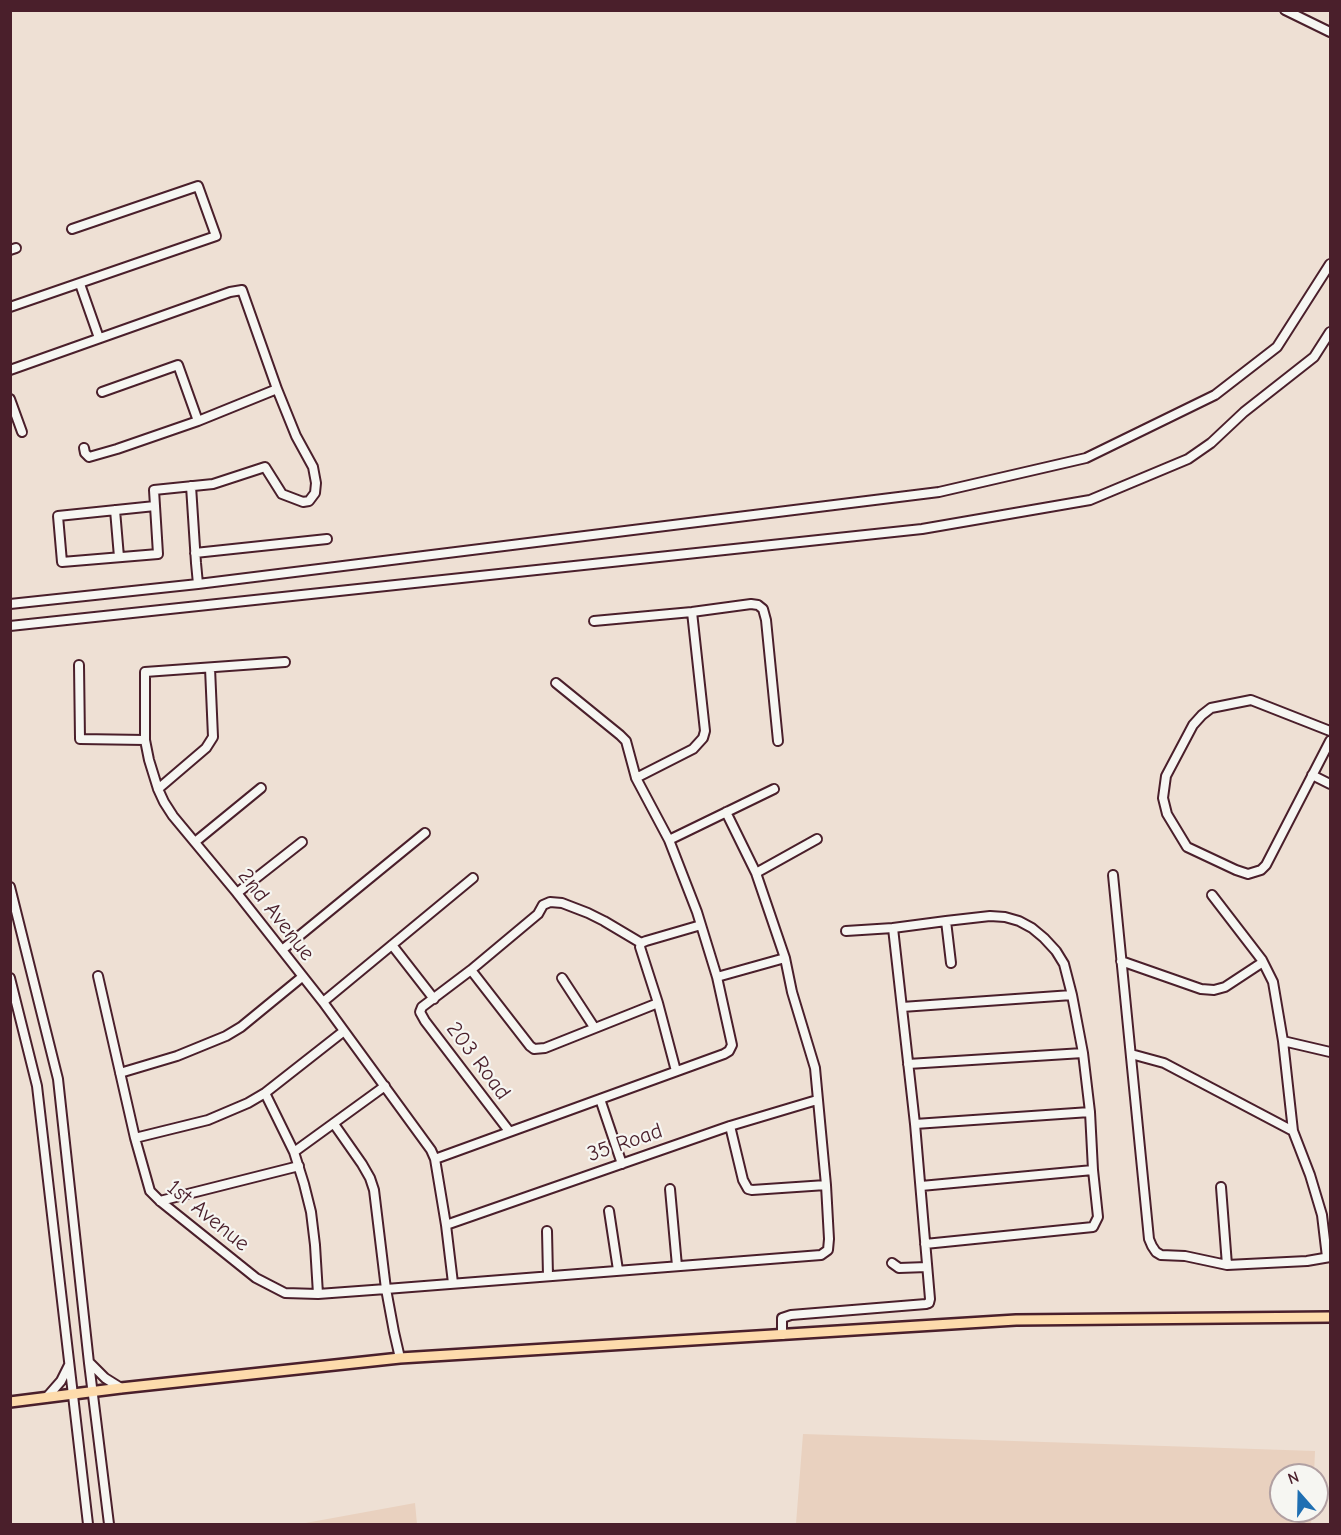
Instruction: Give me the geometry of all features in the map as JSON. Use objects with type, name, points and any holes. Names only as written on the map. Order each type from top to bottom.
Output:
[{"type":"main road","points":[[10,1401],[400,1358],[1016,1320],[1330,1317]]},
{"type":"street","points":[[1285,10],[1330,32]]},
{"type":"street","points":[[10,307],[216,236],[198,186],[72,229]]},
{"type":"street","points":[[10,604],[198,584],[939,492],[1086,458],[1215,395],[1277,347],[1330,264]]},
{"type":"street","points":[[80,284],[99,338]]},
{"type":"street","points":[[10,370],[230,292],[243,291],[277,389],[296,436],[313,466],[315,493],[309,501],[303,502],[282,494],[265,467],[213,484],[154,490],[155,506],[158,554],[62,562],[58,516],[155,506]]},
{"type":"street","points":[[10,626],[922,529],[1090,500],[1188,459],[1314,357],[1330,332]]},
{"type":"street","points":[[102,392],[178,365],[198,421]]},
{"type":"street","points":[[84,448],[89,457],[117,449],[198,421],[277,389]]},
{"type":"street","points":[[10,399],[22,432]]},
{"type":"street","points":[[190,486],[198,584]]},
{"type":"street","points":[[115,510],[119,557]]},
{"type":"street","points":[[195,553],[327,539]]},
{"type":"street","points":[[594,621],[758,605],[763,609],[766,620],[778,741]]},
{"type":"street","points":[[636,778],[693,749],[703,738],[705,731],[692,612]]},
{"type":"street","points":[[158,789],[210,743],[213,737],[210,668],[285,662]]},
{"type":"street","points":[[79,665],[80,739],[145,740]]},
{"type":"street","name":"2nd Avenue","points":[[210,668],[145,672],[145,740],[158,789],[173,816],[323,1002],[431,1150],[435,1159],[446,1225],[453,1283]]},
{"type":"street","points":[[435,1159],[724,1054],[732,1045],[717,977],[701,925],[669,840],[636,778],[626,741],[556,683]]},
{"type":"street","points":[[1330,731],[1251,700],[1211,708],[1193,725],[1166,776],[1163,798],[1167,814],[1187,847],[1248,874],[1261,870],[1266,866],[1330,741]]},
{"type":"street","points":[[1312,776],[1330,784]]},
{"type":"street","points":[[195,842],[261,788]]},
{"type":"street","points":[[669,840],[774,789]]},
{"type":"street","points":[[726,813],[756,873],[785,958],[792,992],[814,1068],[826,1185],[748,1189],[743,1180],[730,1126]]},
{"type":"street","points":[[282,950],[425,833]]},
{"type":"street","points":[[756,873],[817,839]]},
{"type":"street","points":[[237,893],[302,842]]},
{"type":"street","points":[[1113,875],[1149,1239],[1152,1246],[1161,1255],[1185,1256],[1227,1264],[1307,1261],[1329,1257],[1322,1215],[1293,1131],[1283,1041],[1273,982],[1263,962],[1212,895]]},
{"type":"street","points":[[323,1002],[473,878]]},
{"type":"street","points":[[10,887],[58,1079],[109,1524]]},
{"type":"street","points":[[392,945],[434,999],[538,914],[543,905],[550,902],[562,903],[588,913],[641,943],[701,925]]},
{"type":"street","points":[[846,931],[893,928],[990,916],[1005,917],[1032,928],[1056,951],[1064,964],[1072,995],[1083,1053],[1090,1112],[1098,1217],[1093,1227],[925,1244]]},
{"type":"street","points":[[946,921],[951,963]]},
{"type":"street","points":[[782,1335],[782,1318],[791,1315],[929,1303],[921,1186],[893,928]]},
{"type":"street","points":[[641,943],[641,951],[676,1071]]},
{"type":"street","points":[[717,977],[785,958]]},
{"type":"street","points":[[1121,961],[1201,989],[1214,990],[1225,987],[1263,962]]},
{"type":"street","points":[[471,970],[534,1049],[545,1048],[658,1003]]},
{"type":"street","name":"1st Avenue","points":[[98,976],[135,1138],[150,1191],[256,1278],[285,1293],[318,1294],[821,1255],[828,1250],[829,1245],[826,1185]]},
{"type":"street","points":[[120,1074],[177,1056],[226,1036],[241,1027],[302,977]]},
{"type":"street","points":[[10,978],[37,1086],[88,1524]]},
{"type":"street","points":[[562,978],[594,1027]]},
{"type":"street","points":[[902,1007],[1072,995]]},
{"type":"street","name":"203 Road","points":[[434,999],[422,1007],[420,1012],[425,1021],[509,1131]]},
{"type":"street","points":[[135,1138],[208,1120],[248,1103],[265,1093],[344,1031]]},
{"type":"street","points":[[1283,1041],[1330,1052]]},
{"type":"street","points":[[908,1064],[1083,1053]]},
{"type":"street","points":[[1131,1054],[1164,1063],[1293,1131]]},
{"type":"street","points":[[294,1152],[385,1086]]},
{"type":"street","points":[[265,1093],[299,1166],[311,1212],[318,1294]]},
{"type":"street","points":[[600,1099],[622,1164]]},
{"type":"street","name":"35 Road","points":[[446,1225],[730,1126],[817,1100]]},
{"type":"street","points":[[915,1124],[1090,1112]]},
{"type":"street","points":[[334,1124],[362,1164],[374,1190],[386,1289],[400,1358]]},
{"type":"street","points":[[160,1201],[299,1166]]},
{"type":"street","points":[[921,1186],[1093,1170]]},
{"type":"street","points":[[1221,1187],[1227,1264]]},
{"type":"street","points":[[670,1189],[677,1266]]},
{"type":"street","points":[[609,1211],[618,1270]]},
{"type":"street","points":[[547,1231],[548,1276]]},
{"type":"street","points":[[892,1263],[899,1268],[927,1267]]},
{"type":"street","points":[[89,1363],[105,1378],[121,1388]]},
{"type":"street","points":[[46,1397],[61,1382],[70,1364]]},
{"type":"shaded area","points":[[803,1434],[1315,1451],[1314,1463],[1269,1463],[1269,1523],[1311,1524],[796,1524]]},
{"type":"shaded area","points":[[415,1503],[417,1524],[300,1524]]}]
